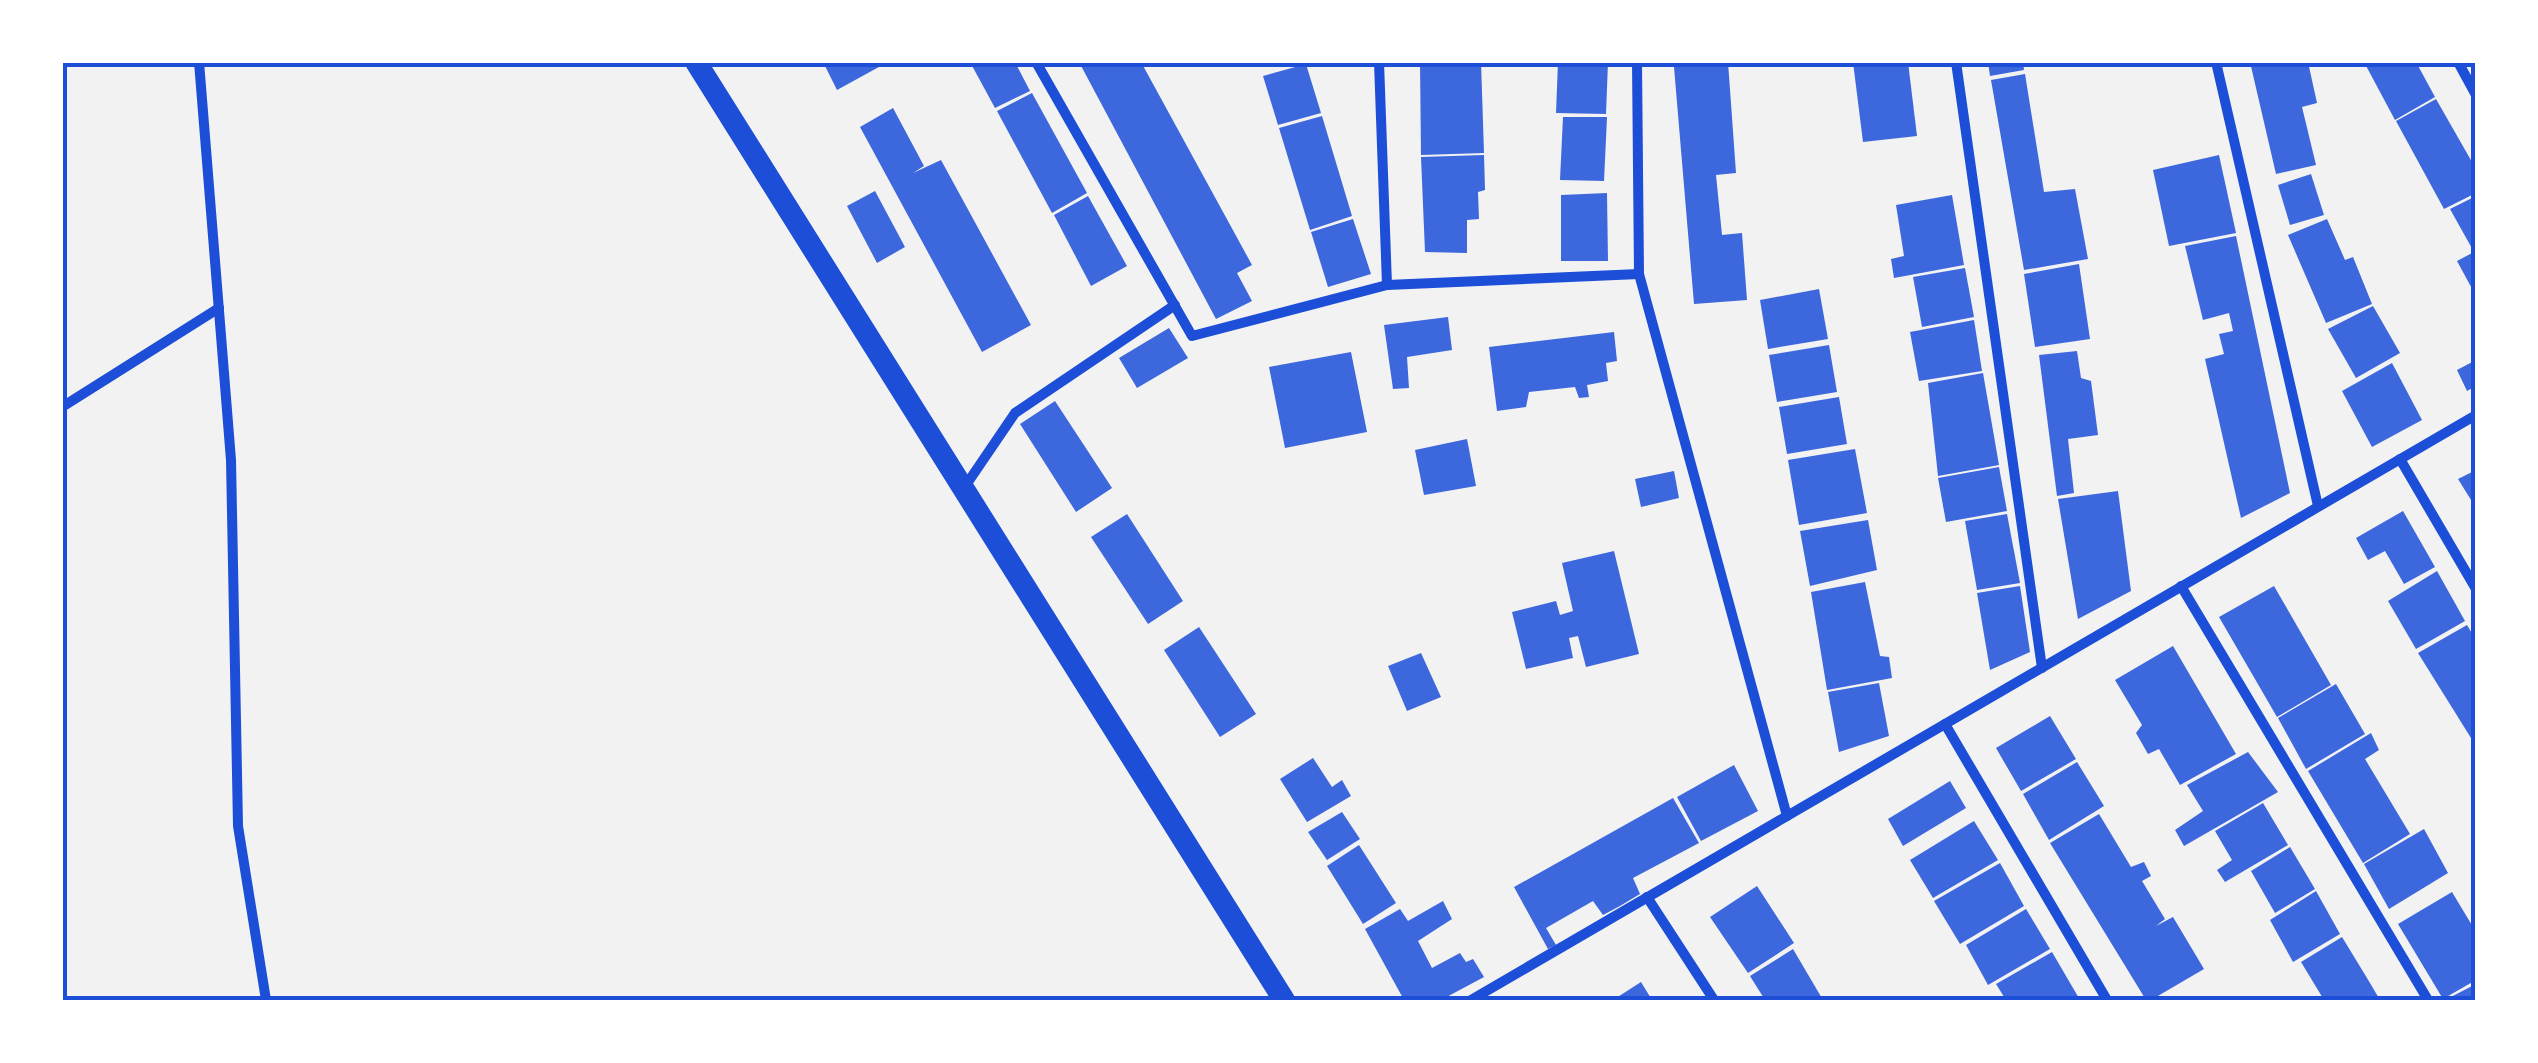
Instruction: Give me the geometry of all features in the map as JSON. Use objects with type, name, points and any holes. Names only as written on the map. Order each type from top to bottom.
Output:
[{"type":"highway","points":[[696,62],[1284,1000]]},
{"type":"street","points":[[199,62],[232,460],[238,826],[266,1000]]},
{"type":"street","points":[[1036,62],[1192,336],[1387,285],[1638,274]]},
{"type":"street","points":[[1379,62],[1387,285]]},
{"type":"street","points":[[1637,62],[1638,274],[1787,816]]},
{"type":"street","points":[[1956,62],[2042,668]]},
{"type":"street","points":[[2216,62],[2318,506]]},
{"type":"street","points":[[2458,62],[2476,94]]},
{"type":"street","points":[[964,489],[1015,412],[1174,305]]},
{"type":"street","points":[[62,407],[219,308]]},
{"type":"street","points":[[1471,1000],[2476,415]]},
{"type":"street","points":[[2400,459],[2476,589]]},
{"type":"street","points":[[2181,586],[2428,1000]]},
{"type":"street","points":[[1945,724],[2107,1000]]},
{"type":"street","points":[[1648,898],[1714,1000]]},
{"type":"building","points":[[823,62],[888,62],[837,90]]},
{"type":"building","points":[[970,62],[1015,62],[1030,91],[995,108]]},
{"type":"building","points":[[1079,62],[1141,62],[1252,265],[1237,273],[1252,301],[1216,319]]},
{"type":"building","points":[[1420,62],[1481,62],[1484,153],[1421,155]]},
{"type":"building","points":[[1558,62],[1608,62],[1606,114],[1556,113]]},
{"type":"building","points":[[1728,62],[1736,173],[1716,175],[1722,235],[1742,233],[1747,300],[1694,304],[1674,67]]},
{"type":"building","points":[[1853,62],[1908,62],[1917,136],[1863,142]]},
{"type":"building","points":[[1988,62],[2023,62],[2024,70],[1990,76]]},
{"type":"building","points":[[2250,62],[2308,62],[2317,103],[2302,107],[2316,165],[2276,174]]},
{"type":"building","points":[[2364,62],[2416,62],[2435,97],[2395,120]]},
{"type":"building","points":[[1306,64],[1321,113],[1278,125],[1263,76]]},
{"type":"building","points":[[2025,74],[2044,192],[2075,189],[2088,259],[2024,270],[1991,80]]},
{"type":"building","points":[[1032,93],[1087,193],[1052,213],[997,111]]},
{"type":"building","points":[[2436,99],[2476,169],[2476,193],[2444,209],[2396,121]]},
{"type":"building","points":[[893,108],[924,166],[913,173],[941,160],[1031,325],[982,352],[860,127]]},
{"type":"building","points":[[1322,116],[1352,216],[1310,230],[1279,128]]},
{"type":"building","points":[[1563,117],[1607,117],[1604,181],[1560,180]]},
{"type":"building","points":[[1484,155],[1485,190],[1478,192],[1479,219],[1467,220],[1467,253],[1425,252],[1421,157]]},
{"type":"building","points":[[2219,155],[2236,233],[2169,246],[2153,170]]},
{"type":"building","points":[[2311,174],[2324,215],[2290,225],[2278,185]]},
{"type":"building","points":[[875,191],[905,247],[877,263],[847,206]]},
{"type":"building","points":[[1607,193],[1608,261],[1561,261],[1561,195]]},
{"type":"building","points":[[1952,195],[1964,265],[1894,278],[1891,259],[1904,256],[1896,205]]},
{"type":"building","points":[[1088,196],[1127,266],[1091,286],[1054,215]]},
{"type":"building","points":[[2476,196],[2476,296],[2457,261],[2474,252],[2450,209]]},
{"type":"building","points":[[1353,219],[1371,274],[1328,287],[1311,232]]},
{"type":"building","points":[[2327,219],[2345,260],[2353,257],[2372,304],[2326,323],[2288,235]]},
{"type":"building","points":[[2236,236],[2290,493],[2241,518],[2205,359],[2224,354],[2219,334],[2233,331],[2229,313],[2203,320],[2185,246]]},
{"type":"building","points":[[2079,264],[2090,339],[2035,347],[2024,274]]},
{"type":"building","points":[[1965,268],[1974,317],[1922,327],[1913,277]]},
{"type":"building","points":[[1819,289],[1828,339],[1768,349],[1760,300]]},
{"type":"building","points":[[2373,306],[2400,353],[2356,378],[2328,329]]},
{"type":"building","points":[[1448,317],[1452,350],[1407,357],[1409,388],[1393,389],[1384,325]]},
{"type":"building","points":[[1974,320],[1982,371],[1919,381],[1910,332]]},
{"type":"building","points":[[1169,328],[1188,358],[1137,388],[1119,358]]},
{"type":"building","points":[[1614,332],[1617,361],[1606,363],[1608,381],[1587,385],[1589,397],[1579,398],[1575,387],[1529,392],[1526,407],[1497,411],[1489,347]]},
{"type":"building","points":[[1829,345],[1837,392],[1777,402],[1769,355]]},
{"type":"building","points":[[2077,351],[2081,378],[2091,381],[2098,435],[2068,439],[2074,493],[2057,496],[2039,355]]},
{"type":"building","points":[[1351,352],[1367,432],[1285,448],[1269,367]]},
{"type":"building","points":[[2476,360],[2476,386],[2467,391],[2457,370]]},
{"type":"building","points":[[2392,363],[2422,420],[2372,447],[2342,391]]},
{"type":"building","points":[[1983,373],[1999,465],[1938,476],[1928,383]]},
{"type":"building","points":[[1839,397],[1847,444],[1787,454],[1779,407]]},
{"type":"building","points":[[1055,401],[1112,488],[1076,512],[1020,424]]},
{"type":"building","points":[[1467,439],[1476,486],[1424,495],[1415,450]]},
{"type":"building","points":[[1855,449],[1867,513],[1799,525],[1788,460]]},
{"type":"building","points":[[1999,467],[2007,511],[1946,522],[1938,478]]},
{"type":"building","points":[[2476,470],[2476,508],[2458,479]]},
{"type":"building","points":[[1674,471],[1679,498],[1641,507],[1635,479]]},
{"type":"building","points":[[2118,491],[2131,591],[2078,619],[2058,499]]},
{"type":"building","points":[[2403,511],[2435,567],[2404,584],[2385,551],[2368,560],[2356,538]]},
{"type":"building","points":[[1127,514],[1183,601],[1148,624],[1091,537]]},
{"type":"building","points":[[2007,514],[2020,583],[1977,590],[1965,521]]},
{"type":"building","points":[[1868,520],[1877,570],[1810,586],[1800,531]]},
{"type":"building","points":[[1614,551],[1639,654],[1586,667],[1578,636],[1569,638],[1573,658],[1526,669],[1512,612],[1556,601],[1560,615],[1573,611],[1562,563]]},
{"type":"building","points":[[2437,571],[2465,621],[2416,649],[2388,601]]},
{"type":"building","points":[[1865,582],[1880,656],[1889,657],[1892,678],[1827,690],[1811,592]]},
{"type":"building","points":[[2020,586],[2030,652],[1990,670],[1977,593]]},
{"type":"building","points":[[2274,586],[2331,685],[2277,717],[2219,617]]},
{"type":"building","points":[[2467,625],[2476,640],[2476,735],[2471,738],[2418,653]]},
{"type":"building","points":[[1199,627],[1256,714],[1220,737],[1164,650]]},
{"type":"building","points":[[2173,646],[2236,754],[2180,785],[2159,749],[2148,754],[2136,733],[2142,725],[2115,680]]},
{"type":"building","points":[[1421,653],[1441,697],[1407,711],[1388,666]]},
{"type":"building","points":[[1879,683],[1889,736],[1839,752],[1828,692]]},
{"type":"building","points":[[2336,684],[2365,734],[2306,769],[2278,718]]},
{"type":"building","points":[[2050,716],[2076,759],[2021,791],[1996,748]]},
{"type":"building","points":[[2371,733],[2379,750],[2365,759],[2410,834],[2363,863],[2308,771]]},
{"type":"building","points":[[2248,752],[2278,792],[2184,846],[2175,830],[2203,811],[2187,785]]},
{"type":"building","points":[[1313,758],[1332,787],[1342,780],[1351,796],[1307,822],[1280,779]]},
{"type":"building","points":[[2077,762],[2104,806],[2049,840],[2023,794]]},
{"type":"building","points":[[1734,765],[1758,811],[1701,841],[1677,797]]},
{"type":"building","points":[[1950,781],[1966,808],[1903,846],[1888,819]]},
{"type":"building","points":[[1673,798],[1699,843],[1633,878],[1640,894],[1620,906],[1603,915],[1593,901],[1546,928],[1556,945],[1548,949],[1514,887]]},
{"type":"building","points":[[2263,803],[2288,845],[2225,882],[2217,870],[2232,860],[2215,831]]},
{"type":"building","points":[[1342,812],[1360,839],[1327,860],[1308,832]]},
{"type":"building","points":[[2099,814],[2131,867],[2144,862],[2151,876],[2142,881],[2165,919],[2156,926],[2173,917],[2204,969],[2151,1000],[2146,1000],[2050,843]]},
{"type":"building","points":[[1974,821],[1998,860],[1933,898],[1910,860]]},
{"type":"building","points":[[2424,829],[2448,873],[2389,909],[2364,864]]},
{"type":"building","points":[[1359,845],[1396,903],[1363,924],[1327,866]]},
{"type":"building","points":[[2290,847],[2315,889],[2275,913],[2251,871]]},
{"type":"building","points":[[2000,863],[2024,906],[1960,944],[1934,901]]},
{"type":"building","points":[[1757,886],[1794,943],[1748,973],[1710,917]]},
{"type":"building","points":[[2316,891],[2340,934],[2293,962],[2270,920]]},
{"type":"building","points":[[2452,892],[2476,932],[2476,980],[2443,999],[2398,924]]},
{"type":"building","points":[[1443,901],[1452,919],[1418,941],[1432,968],[1460,953],[1466,962],[1473,959],[1484,977],[1441,1000],[1404,1000],[1365,929],[1400,909],[1408,921]]},
{"type":"building","points":[[2026,909],[2050,949],[1988,985],[1966,945]]},
{"type":"building","points":[[2342,937],[2380,1000],[2324,1000],[2301,962]]},
{"type":"building","points":[[1793,949],[1823,1000],[1765,1000],[1750,976]]},
{"type":"building","points":[[2052,952],[2080,1000],[2006,1000],[1996,984]]},
{"type":"building","points":[[1641,982],[1652,1000],[1613,1000]]},
{"type":"building","points":[[2476,984],[2476,1000],[2445,1000]]}]
